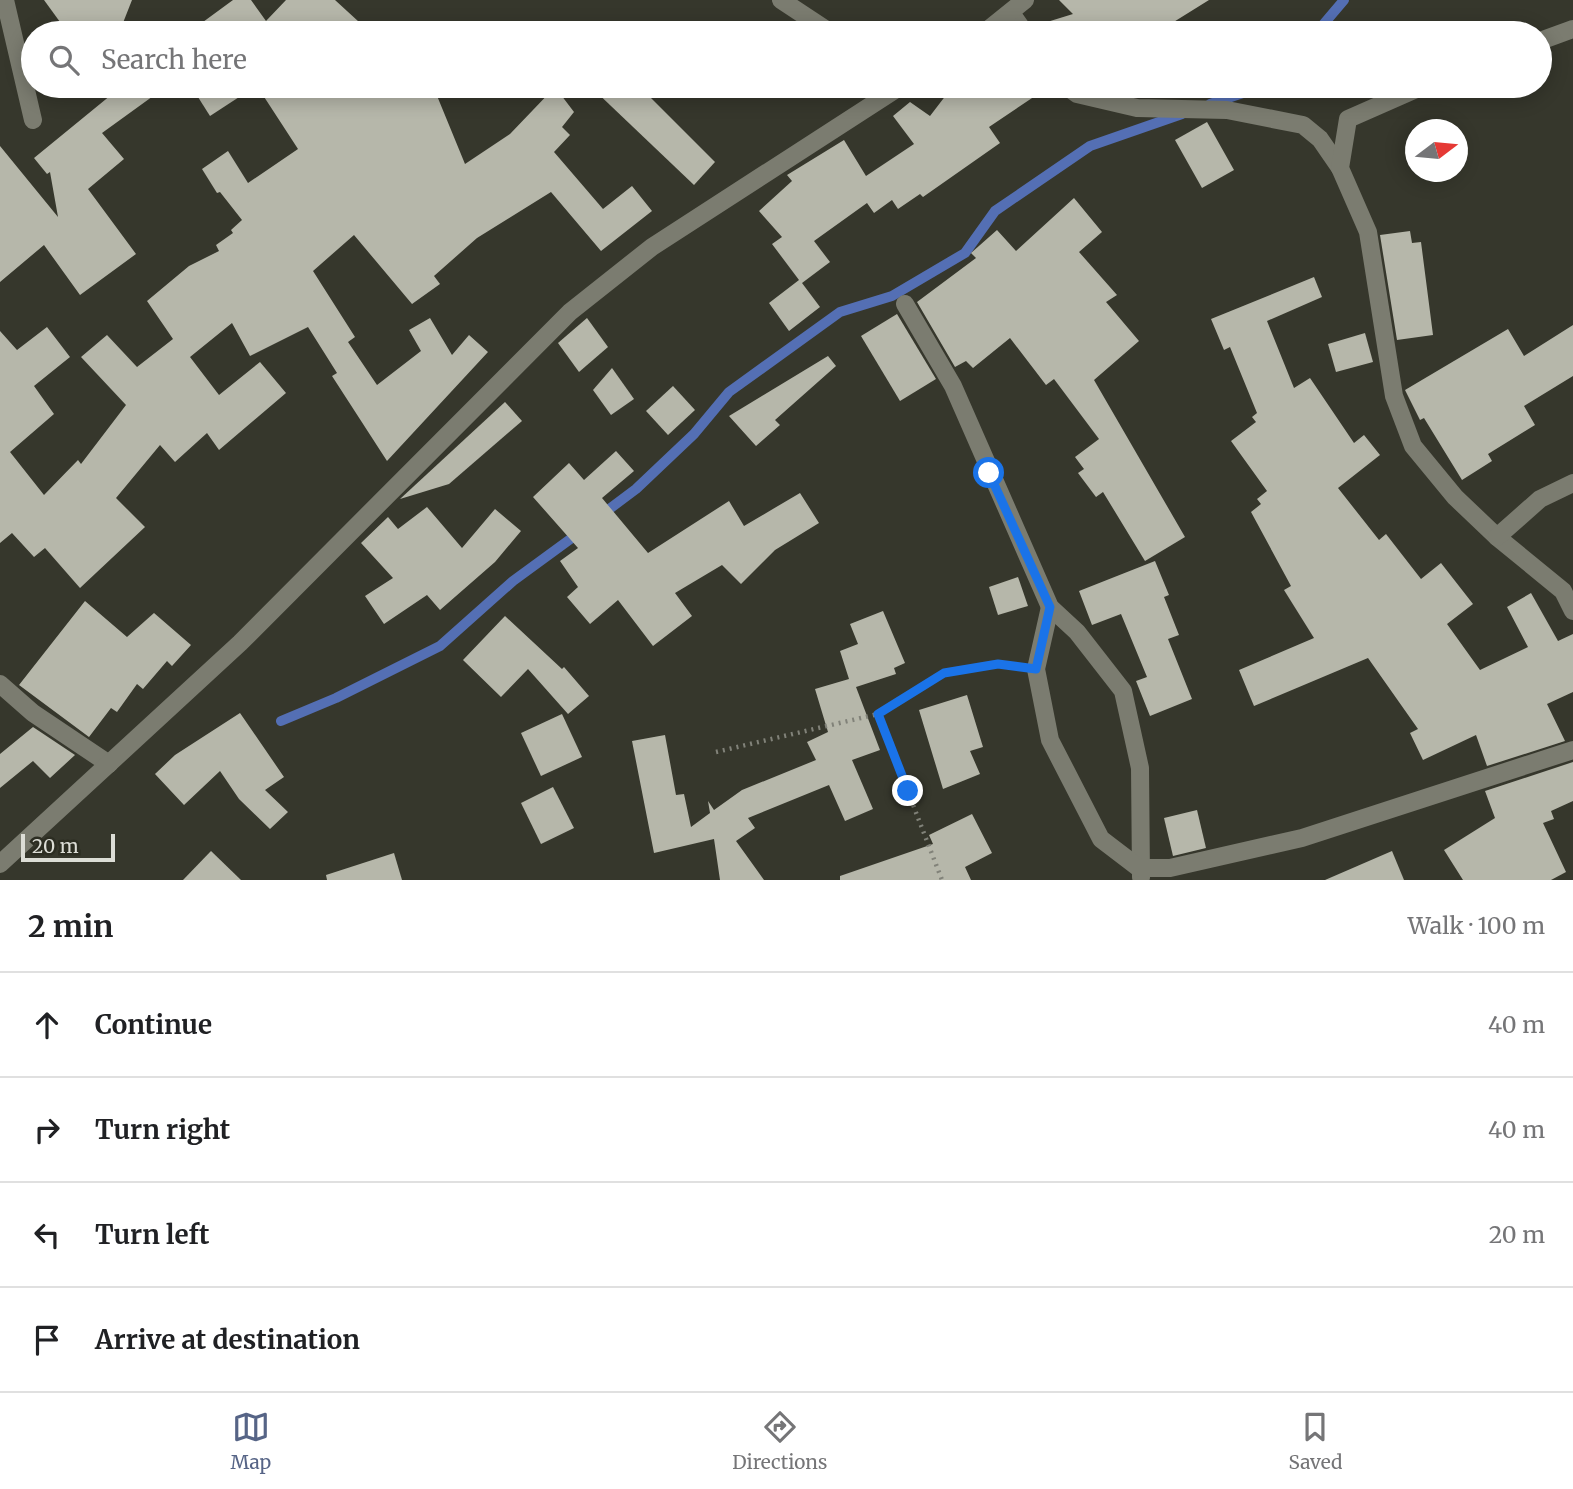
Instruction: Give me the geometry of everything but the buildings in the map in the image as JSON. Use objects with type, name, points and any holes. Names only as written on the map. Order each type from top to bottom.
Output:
[{"type":"street","points":[[5,0],[21,69]]},
{"type":"street","points":[[781,0],[813,21]]},
{"type":"street","points":[[1000,21],[1025,0]]},
{"type":"street","points":[[1011,13],[1017,21]]},
{"type":"street","points":[[1552,37],[1573,29]]},
{"type":"street","points":[[28,98],[33,120]]},
{"type":"street","points":[[0,864],[240,643],[570,312],[652,247],[882,98]]},
{"type":"street","points":[[1094,98],[1137,108],[1227,110],[1303,125],[1320,139],[1340,168],[1368,232],[1394,396],[1413,446],[1455,497],[1497,537],[1563,591],[1573,611]]},
{"type":"street","points":[[1340,168],[1348,119],[1396,98]]},
{"type":"street","points":[[905,303],[953,386],[1050,607],[1077,632],[1123,691],[1140,768],[1141,874]]},
{"type":"street","points":[[1497,537],[1540,499],[1573,483]]},
{"type":"street","points":[[1050,607],[1036,669],[1050,740],[1101,839],[1141,874]]},
{"type":"street","points":[[0,684],[33,713],[109,764]]},
{"type":"street","points":[[1141,874],[1301,838],[1573,750]]},
{"type":"path","points":[[716,752],[878,714],[944,673],[998,664],[1036,669]]},
{"type":"path","points":[[878,714],[942,880]]},
{"type":"waterway","points":[[1326,21],[1344,0]]},
{"type":"waterway","points":[[1210,104],[1228,98]]},
{"type":"waterway","points":[[600,516],[636,489],[694,434],[729,392],[840,312],[892,296],[965,253],[995,211],[1090,146],[1182,114]]},
{"type":"waterway","points":[[281,721],[336,698],[440,646],[513,581],[580,532]]},
{"type":"route","points":[[908,791],[878,714],[944,673],[998,664],[1036,669],[1050,607],[989,473]]}]
